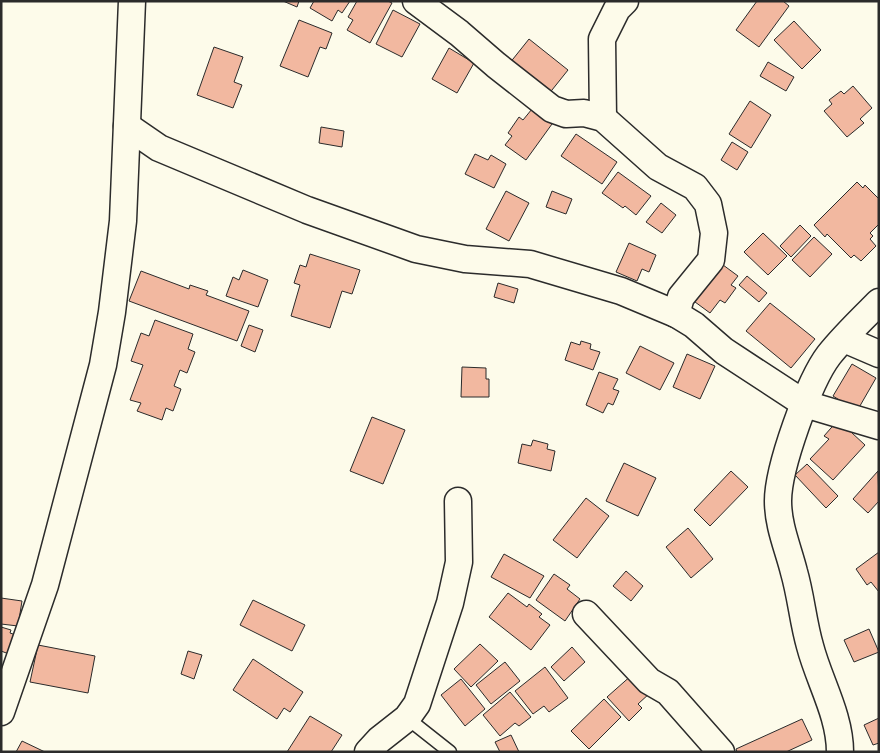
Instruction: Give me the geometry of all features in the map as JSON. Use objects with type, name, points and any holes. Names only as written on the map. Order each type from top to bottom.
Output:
[{"type":"street","points":[[1,712],[45,585],[103,365],[112,312],[123,222],[132,1]]},
{"type":"street","points":[[416,1],[460,33],[496,65],[552,109],[566,114],[584,113],[604,118],[658,167],[695,187],[708,204],[714,233],[711,260],[681,297],[676,314]]},
{"type":"street","points":[[604,118],[602,39],[616,9],[625,1]]},
{"type":"street","points":[[127,126],[169,152],[307,210],[416,249],[465,259],[530,264],[621,291],[676,314],[694,325],[724,351],[805,404],[879,426]]},
{"type":"street","points":[[840,752],[834,716],[810,646],[794,572],[780,526],[778,500],[783,470],[815,379],[829,356],[879,302]]},
{"type":"street","points":[[844,339],[879,354]]},
{"type":"street","points":[[368,752],[379,740],[407,718],[417,704],[450,603],[459,562],[458,501]]},
{"type":"street","points":[[586,614],[649,681],[668,692],[721,752]]},
{"type":"lane","points":[[407,718],[450,752]]},
{"type":"building","points":[[283,1],[299,1],[297,7]]},
{"type":"building","points":[[314,1],[350,1],[342,13],[338,10],[332,21],[310,8]]},
{"type":"building","points":[[357,1],[388,1],[392,3],[370,43],[347,30],[353,20],[348,17]]},
{"type":"building","points":[[757,1],[783,1],[789,6],[759,47],[736,30]]},
{"type":"building","points":[[393,10],[420,24],[402,57],[376,44]]},
{"type":"building","points":[[299,20],[332,33],[326,49],[320,47],[308,77],[280,66]]},
{"type":"building","points":[[794,21],[821,50],[802,69],[774,40]]},
{"type":"building","points":[[529,39],[568,70],[548,95],[509,64]]},
{"type":"building","points":[[214,47],[243,57],[234,82],[242,85],[233,108],[197,95]]},
{"type":"building","points":[[449,48],[474,63],[457,93],[432,79]]},
{"type":"building","points":[[768,62],[794,77],[786,91],[760,76]]},
{"type":"building","points":[[853,86],[872,108],[860,119],[864,123],[847,137],[824,111],[832,104],[829,100],[841,91],[844,94]]},
{"type":"building","points":[[750,101],[771,115],[751,148],[729,134]]},
{"type":"building","points":[[532,109],[552,124],[526,160],[505,145],[512,136],[508,133],[519,117],[523,120]]},
{"type":"building","points":[[321,127],[344,131],[342,147],[319,143]]},
{"type":"building","points":[[576,134],[617,162],[602,184],[561,156]]},
{"type":"building","points":[[732,142],[748,152],[737,170],[721,160]]},
{"type":"building","points":[[475,154],[488,160],[491,155],[506,164],[494,188],[465,174]]},
{"type":"building","points":[[618,172],[651,196],[636,215],[625,206],[623,208],[602,193]]},
{"type":"building","points":[[857,182],[863,188],[865,185],[879,199],[879,224],[870,233],[873,236],[870,239],[876,246],[861,261],[854,255],[851,258],[827,234],[825,237],[814,225]]},
{"type":"building","points":[[506,191],[529,203],[509,241],[486,229]]},
{"type":"building","points":[[552,191],[572,199],[566,214],[546,207]]},
{"type":"building","points":[[661,203],[676,215],[662,233],[646,222]]},
{"type":"building","points":[[800,225],[811,236],[791,257],[780,246]]},
{"type":"building","points":[[763,233],[787,256],[768,275],[744,252]]},
{"type":"building","points":[[814,237],[832,254],[810,277],[792,260]]},
{"type":"building","points":[[629,243],[656,255],[649,272],[642,269],[637,281],[616,272]]},
{"type":"building","points":[[310,254],[360,270],[352,294],[342,291],[330,328],[291,316],[300,285],[294,283],[300,265],[306,267]]},
{"type":"building","points":[[719,262],[738,276],[731,285],[736,288],[725,303],[720,300],[710,313],[691,299]]},
{"type":"building","points":[[243,270],[268,280],[258,307],[226,296],[233,277],[239,280]]},
{"type":"building","points":[[141,271],[189,289],[190,285],[208,291],[206,295],[249,311],[237,341],[129,301]]},
{"type":"building","points":[[747,276],[767,293],[759,302],[739,285]]},
{"type":"building","points":[[498,283],[518,289],[514,303],[494,297]]},
{"type":"building","points":[[770,303],[815,339],[791,368],[746,331]]},
{"type":"building","points":[[155,320],[193,334],[188,349],[195,352],[187,373],[180,370],[174,386],[181,389],[173,411],[166,408],[162,420],[137,411],[141,403],[130,400],[143,365],[131,361],[141,333],[149,336]]},
{"type":"building","points":[[249,325],[263,330],[255,352],[241,346]]},
{"type":"building","points":[[581,341],[591,344],[590,349],[600,352],[593,370],[565,360],[571,342],[580,345]]},
{"type":"building","points":[[640,346],[674,363],[660,390],[626,373]]},
{"type":"building","points":[[687,354],[715,366],[700,399],[673,387]]},
{"type":"building","points":[[852,364],[876,378],[857,411],[833,396]]},
{"type":"building","points":[[462,367],[486,368],[486,379],[489,379],[489,397],[461,397]]},
{"type":"building","points":[[599,372],[618,379],[613,389],[619,391],[613,405],[608,403],[603,413],[586,405]]},
{"type":"building","points":[[372,417],[405,430],[383,484],[350,471]]},
{"type":"building","points":[[838,420],[865,445],[833,480],[810,459],[829,439],[824,436]]},
{"type":"building","points":[[533,440],[548,444],[547,449],[555,451],[551,471],[518,463],[522,444],[531,446]]},
{"type":"building","points":[[624,463],[656,478],[638,516],[606,501]]},
{"type":"building","points":[[807,464],[838,496],[826,508],[795,475]]},
{"type":"building","points":[[731,471],[748,487],[710,526],[694,510]]},
{"type":"building","points":[[878,471],[879,501],[868,513],[853,499]]},
{"type":"building","points":[[586,498],[609,516],[577,558],[553,540]]},
{"type":"building","points":[[688,528],[713,559],[691,578],[666,547]]},
{"type":"building","points":[[879,552],[879,592],[871,582],[867,585],[856,569]]},
{"type":"building","points":[[504,554],[544,576],[530,598],[491,577]]},
{"type":"building","points":[[626,571],[643,586],[631,601],[613,586]]},
{"type":"building","points":[[554,574],[570,585],[567,589],[580,599],[565,621],[536,600]]},
{"type":"building","points":[[508,593],[527,607],[529,604],[542,614],[539,617],[550,625],[531,650],[489,617]]},
{"type":"building","points":[[1,598],[22,601],[18,626],[1,624]]},
{"type":"building","points":[[253,600],[305,625],[292,651],[240,625]]},
{"type":"building","points":[[1,627],[11,630],[10,633],[16,635],[9,654],[1,651]]},
{"type":"building","points":[[869,629],[879,652],[854,662],[844,640]]},
{"type":"building","points":[[480,644],[498,661],[471,687],[454,669]]},
{"type":"building","points":[[38,645],[95,656],[88,693],[30,682]]},
{"type":"building","points":[[572,647],[585,662],[564,681],[551,667]]},
{"type":"building","points":[[188,651],[202,655],[194,679],[181,674]]},
{"type":"building","points":[[253,659],[303,692],[290,712],[284,708],[277,719],[233,690]]},
{"type":"building","points":[[505,662],[520,681],[491,704],[476,685]]},
{"type":"building","points":[[545,667],[568,698],[549,712],[544,706],[533,714],[515,691]]},
{"type":"building","points":[[633,674],[650,693],[638,704],[642,708],[629,721],[607,697]]},
{"type":"building","points":[[461,679],[485,709],[465,726],[441,695]]},
{"type":"building","points":[[510,692],[531,717],[519,726],[515,723],[500,736],[483,715]]},
{"type":"building","points":[[604,699],[621,717],[589,749],[571,731]]},
{"type":"building","points":[[310,716],[342,735],[331,752],[287,752]]},
{"type":"building","points":[[879,718],[879,743],[873,745],[864,725]]},
{"type":"building","points":[[802,719],[812,740],[786,752],[737,752],[736,749]]},
{"type":"building","points":[[511,735],[519,752],[500,752],[495,742]]},
{"type":"building","points":[[22,741],[45,752],[16,752]]}]
